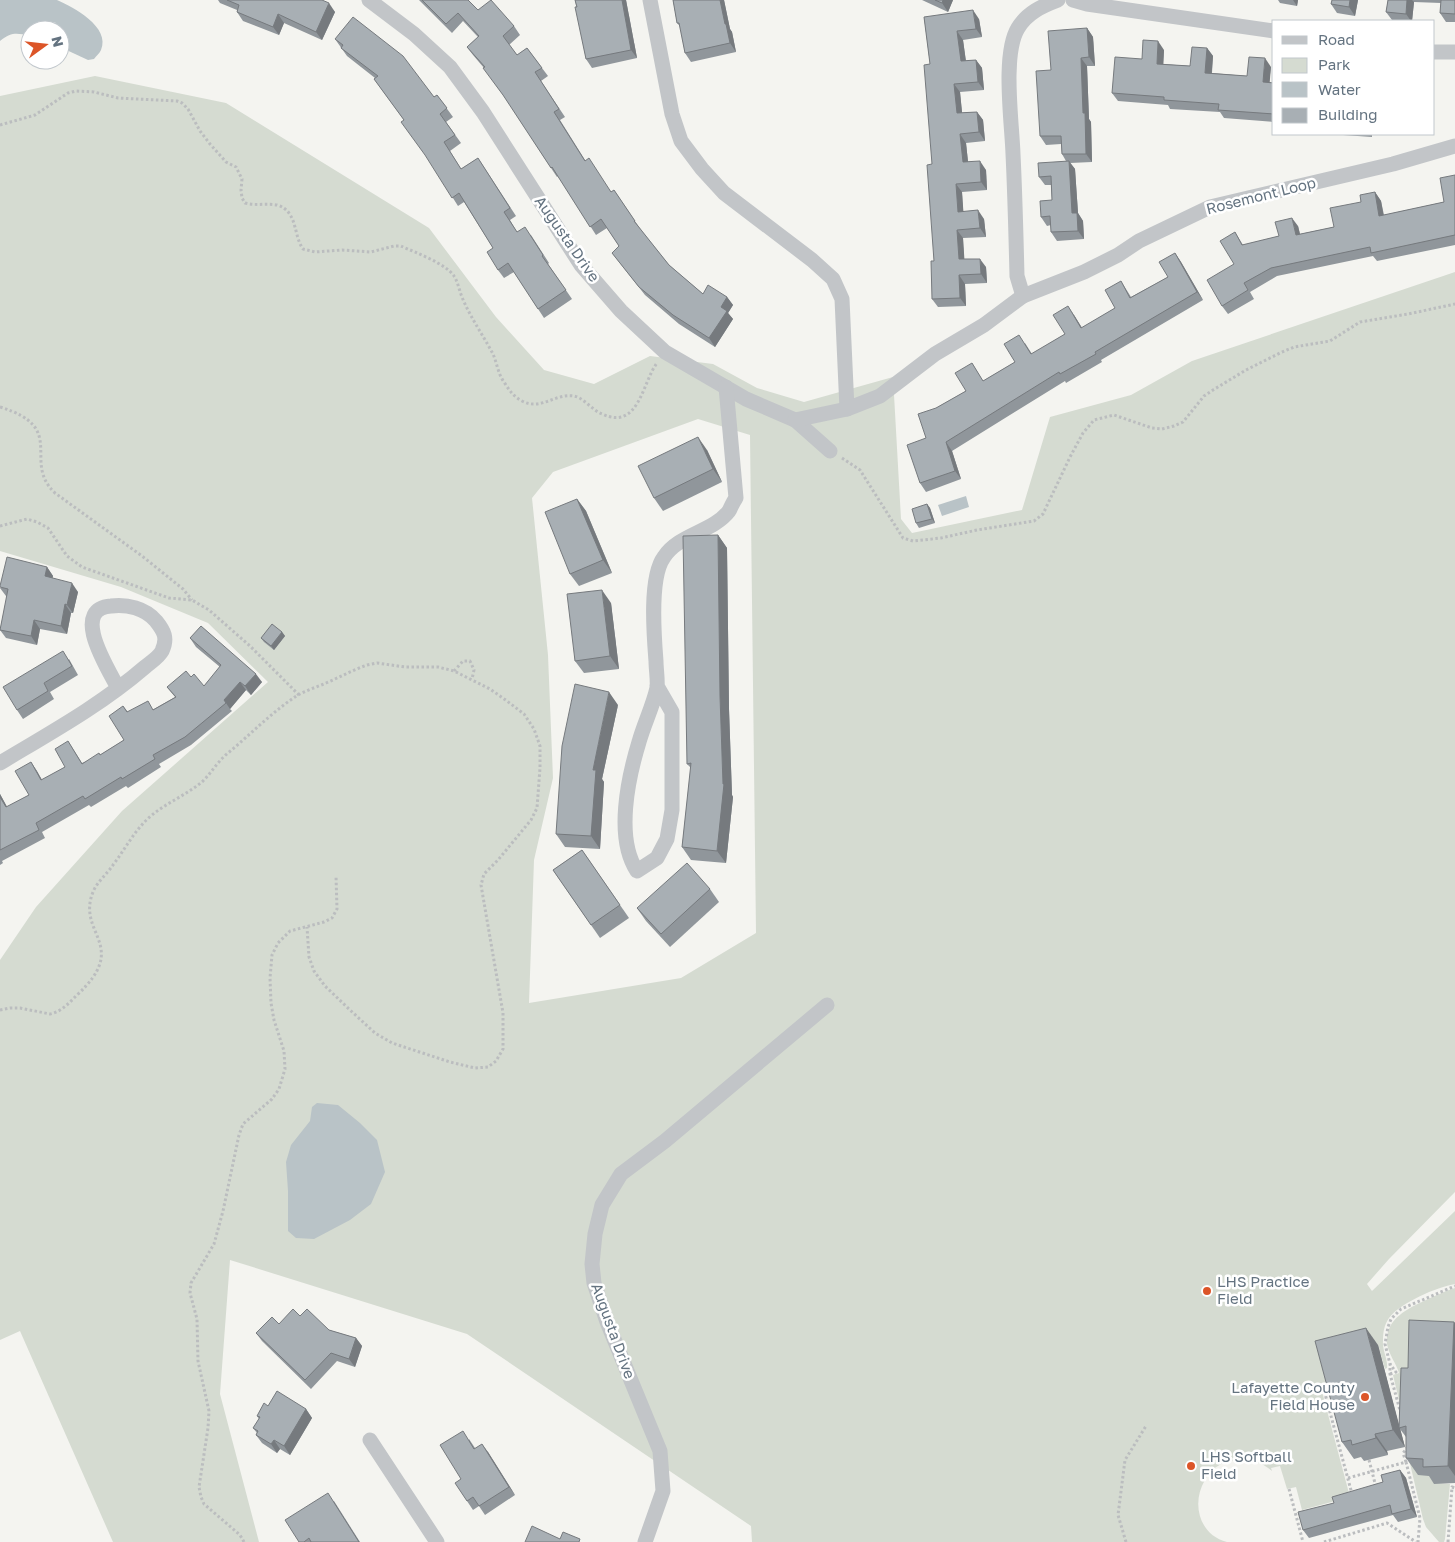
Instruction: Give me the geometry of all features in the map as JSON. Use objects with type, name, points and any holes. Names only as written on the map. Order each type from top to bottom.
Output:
[{"type":"street","name":"Augusta Drive","points":[[369,0],[414,34],[450,67],[483,112],[581,265],[621,311],[665,352],[746,399],[795,420],[830,450]]},
{"type":"street","points":[[650,0],[672,114],[681,141],[702,169],[724,193],[812,260],[833,279],[842,299],[847,408]]},
{"type":"street","points":[[1023,296],[1017,276],[1010,96],[1011,48],[1017,30],[1026,17],[1037,8],[1058,0]]},
{"type":"street","points":[[1073,0],[1088,4],[1272,31]]},
{"type":"street","points":[[1435,52],[1455,52]]},
{"type":"street","name":"Rosemont Loop","points":[[795,420],[847,408],[880,396],[935,354],[984,325],[1023,296],[1084,272],[1118,256],[1139,241],[1210,207],[1393,164],[1455,146]]},
{"type":"street","points":[[657,686],[672,712],[672,810],[666,839],[658,858],[637,871],[630,861],[626,840],[626,798],[638,744],[657,686],[654,624],[656,580],[663,557],[678,543],[716,522],[728,512],[736,498],[726,387]]},
{"type":"street","points":[[0,763],[84,712],[130,680],[161,653],[164,643],[164,630],[151,615],[122,605],[106,606],[99,610],[94,617],[92,627],[93,638],[118,688]]},
{"type":"street","name":"Augusta Drive","points":[[645,1542],[663,1491],[660,1451],[607,1322],[594,1283],[592,1264],[595,1234],[602,1205],[621,1174],[665,1141],[827,1005]]},
{"type":"street","points":[[370,1440],[436,1542]]},
{"type":"path","points":[[0,125],[34,115],[68,93],[81,90],[118,98],[177,101],[182,103],[188,109],[200,131],[210,144],[226,162],[236,167],[240,173],[242,179],[242,198],[245,203],[252,205],[277,205],[289,212],[303,249],[315,252],[342,250],[370,252],[401,246],[445,268],[454,275],[461,296],[494,357],[502,380],[511,393],[533,405],[574,396],[604,415],[616,418],[626,417],[639,400],[647,380],[665,352]]},
{"type":"path","points":[[830,450],[860,470],[903,538],[913,541],[941,538],[1034,521],[1043,514],[1083,433],[1094,420],[1114,415],[1152,428],[1162,429],[1174,426],[1182,422],[1204,396],[1246,370],[1280,353],[1294,347],[1330,340],[1360,322],[1455,304]]},
{"type":"path","points":[[0,407],[20,414],[33,424],[38,432],[42,471],[47,486],[54,493],[142,556],[183,589],[192,600],[209,610],[300,694]]},
{"type":"path","points":[[0,526],[27,519],[37,522],[48,528],[67,556],[82,566],[169,598],[192,600]]},
{"type":"path","points":[[454,671],[463,661],[470,661],[474,670],[472,679]]},
{"type":"path","points":[[0,1010],[10,1008],[55,1014],[86,987],[95,976],[100,966],[102,955],[101,945],[90,913],[92,894],[114,865],[134,833],[152,815],[201,782],[227,753],[300,694],[355,669],[377,663],[405,667],[438,667],[454,671],[472,679],[490,689],[524,714],[534,729],[540,746],[537,808],[531,820],[484,874],[481,885],[503,1013],[503,1049],[496,1061],[488,1067],[475,1068],[392,1043],[375,1033],[325,986],[314,971],[309,958],[307,927]]},
{"type":"path","points":[[244,1542],[240,1535],[204,1504],[201,1498],[200,1487],[209,1411],[198,1361],[197,1319],[190,1292],[191,1283],[214,1244],[243,1124],[272,1099],[279,1089],[285,1069],[284,1051],[274,1020],[271,1003],[270,978],[272,955],[278,943],[290,931],[332,918],[337,909],[336,876]]},
{"type":"path","points":[[1388,1372],[1396,1372],[1390,1364],[1385,1344],[1391,1319],[1402,1309],[1455,1286]]},
{"type":"path","points":[[1390,1364],[1388,1372],[1397,1409],[1402,1418]]},
{"type":"path","points":[[1335,1386],[1324,1390],[1353,1499]]},
{"type":"path","points":[[1126,1542],[1118,1515],[1125,1460],[1146,1426]]},
{"type":"path","points":[[1334,1427],[1339,1426]]},
{"type":"path","points":[[1384,1515],[1386,1523],[1417,1542],[1420,1518],[1404,1453],[1409,1446]]},
{"type":"path","points":[[1369,1460],[1377,1488]]},
{"type":"path","points":[[1348,1478],[1406,1462]]},
{"type":"path","points":[[1448,1542],[1452,1487],[1455,1488]]},
{"type":"path","points":[[1289,1489],[1303,1542]]},
{"type":"path","points":[[1296,1515],[1304,1513]]},
{"type":"path","points":[[1324,1542],[1386,1523]]},
{"type":"path","points":[[1334,1530],[1336,1538]]},
{"type":"green space","points":[[95,76],[226,103],[429,228],[496,317],[544,370],[594,384],[650,356],[713,364],[757,388],[804,402],[893,377],[901,519],[912,533],[1022,510],[1050,417],[1131,395],[1192,361],[1455,272],[1455,1192],[1367,1284],[1372,1291],[1455,1211],[1455,1284],[1419,1296],[1394,1312],[1389,1318],[1385,1326],[1383,1338],[1387,1368],[1385,1369],[1378,1345],[1334,1384],[1321,1388],[1350,1497],[1302,1510],[1296,1487],[1287,1489],[1280,1466],[1271,1468],[1272,1471],[1255,1461],[1241,1459],[1224,1463],[1214,1469],[1205,1480],[1199,1498],[1198,1508],[1204,1525],[1210,1533],[1227,1542],[752,1542],[751,1526],[467,1334],[230,1260],[220,1394],[259,1542],[113,1542],[20,1331],[0,1340],[0,960],[36,907],[122,811],[268,682],[208,623],[121,587],[0,551],[0,96]],"holes":[[[698,419],[750,435],[756,933],[681,978],[529,1003],[534,860],[553,778],[548,655],[532,498],[553,472]]]},
{"type":"green space","points":[[1455,1288],[1455,1338],[1435,1476],[1435,1483],[1450,1484],[1445,1539],[1444,1542],[1439,1542],[1426,1527],[1423,1519],[1408,1455],[1410,1446],[1393,1375],[1399,1373],[1388,1348],[1387,1335],[1393,1321],[1405,1311]]},
{"type":"water","points":[[0,0],[57,0],[89,19],[101,33],[103,42],[100,51],[94,59],[88,60],[70,52],[70,20],[20,20],[20,34],[8,36],[0,41]]},
{"type":"water","points":[[966,496],[969,507],[942,516],[938,505]]},
{"type":"water","points":[[317,1103],[338,1105],[377,1140],[385,1172],[371,1204],[350,1220],[314,1239],[296,1238],[288,1231],[286,1162],[291,1145],[310,1121],[312,1107]]},
{"type":"building","points":[[227,0],[322,0],[329,3],[316,32],[278,14],[273,27],[237,12],[239,5]]},
{"type":"building","points":[[422,0],[468,0],[478,10],[491,0],[514,26],[503,36],[517,55],[527,48],[542,68],[535,72],[559,109],[554,112],[585,161],[589,158],[611,192],[614,190],[634,221],[669,265],[703,294],[708,285],[727,297],[721,307],[727,311],[709,338],[673,315],[639,287],[612,253],[619,246],[601,219],[590,227],[552,167],[483,68],[485,67],[467,47],[479,36],[458,13],[446,24]]},
{"type":"building","points":[[575,0],[622,0],[631,50],[586,59]]},
{"type":"building","points":[[673,0],[720,0],[730,43],[685,53]]},
{"type":"building","points":[[1332,0],[1350,0],[1349,7],[1331,4]]},
{"type":"building","points":[[1388,0],[1407,0],[1406,14],[1386,12]]},
{"type":"building","points":[[1441,0],[1455,0],[1455,14],[1440,13]]},
{"type":"building","points":[[973,10],[976,29],[957,31],[961,61],[976,60],[978,82],[954,84],[957,113],[977,112],[979,132],[960,134],[963,162],[980,161],[981,182],[956,184],[958,212],[978,210],[980,228],[957,230],[959,259],[980,259],[981,274],[959,275],[960,298],[932,299],[931,261],[934,261],[927,165],[932,164],[924,65],[930,64],[924,17]]},
{"type":"building","points":[[353,17],[403,56],[434,97],[437,95],[447,108],[440,114],[455,135],[444,142],[461,169],[478,158],[510,208],[504,212],[517,232],[525,227],[542,256],[566,290],[538,309],[508,263],[498,270],[487,252],[493,248],[459,193],[452,198],[425,155],[401,122],[404,120],[374,79],[378,76],[341,48],[343,45],[335,39]]},
{"type":"building","points":[[1087,28],[1089,57],[1081,58],[1086,154],[1062,154],[1061,136],[1040,136],[1036,71],[1051,70],[1048,31]]},
{"type":"building","points":[[1143,40],[1158,41],[1157,64],[1190,66],[1192,47],[1207,48],[1205,73],[1247,76],[1249,57],[1265,58],[1263,82],[1272,83],[1272,114],[1218,110],[1219,104],[1164,100],[1164,97],[1112,93],[1115,57],[1142,59]]},
{"type":"building","points":[[1069,161],[1072,213],[1077,213],[1078,231],[1051,232],[1050,216],[1041,217],[1040,201],[1052,200],[1051,176],[1039,177],[1038,163]]},
{"type":"building","points":[[1455,175],[1455,235],[1371,253],[1370,247],[1271,268],[1244,283],[1248,290],[1222,306],[1207,280],[1234,264],[1220,241],[1235,232],[1242,245],[1279,236],[1275,222],[1292,218],[1296,235],[1334,227],[1330,208],[1361,202],[1360,195],[1375,192],[1379,216],[1444,202],[1440,178]]},
{"type":"building","points":[[1175,253],[1197,292],[1095,352],[1096,354],[1060,374],[1059,372],[946,442],[955,471],[920,483],[907,445],[926,438],[918,414],[936,408],[966,391],[955,373],[972,363],[983,381],[1015,362],[1004,344],[1019,335],[1031,354],[1065,334],[1053,315],[1068,306],[1081,328],[1115,308],[1105,290],[1121,281],[1130,298],[1168,277],[1159,262]]},
{"type":"building","points":[[698,437],[713,469],[654,498],[638,466]]},
{"type":"building","points":[[577,499],[603,560],[570,574],[545,512]]},
{"type":"building","points":[[927,504],[932,519],[916,523],[912,509]]},
{"type":"building","points":[[718,535],[720,696],[724,784],[717,851],[682,847],[691,763],[687,764],[683,536]]},
{"type":"building","points":[[7,557],[47,567],[45,576],[72,583],[67,605],[65,604],[61,626],[34,620],[31,636],[0,630],[8,589],[0,586]]},
{"type":"building","points":[[602,590],[610,656],[575,661],[567,594]]},
{"type":"building","points":[[272,624],[282,632],[271,646],[261,638]]},
{"type":"building","points":[[201,626],[256,674],[245,686],[240,682],[224,700],[226,703],[185,737],[153,755],[155,759],[85,799],[83,796],[36,823],[39,830],[0,850],[0,797],[6,807],[29,795],[15,771],[31,762],[41,780],[65,767],[55,749],[68,741],[82,764],[124,740],[109,716],[123,706],[127,712],[148,701],[153,710],[176,697],[167,687],[186,671],[191,677],[194,674],[204,686],[221,665],[190,638]]},
{"type":"building","points":[[63,651],[72,666],[44,683],[48,691],[17,710],[3,687]]},
{"type":"building","points":[[575,684],[609,692],[593,770],[596,770],[591,836],[556,834],[562,746]]},
{"type":"building","points":[[582,850],[620,905],[591,925],[553,870]]},
{"type":"building","points":[[687,863],[710,889],[661,934],[637,908]]},
{"type":"building","points":[[293,1309],[300,1316],[307,1309],[329,1330],[356,1338],[349,1359],[331,1353],[305,1380],[256,1333],[272,1317],[279,1324]]},
{"type":"building","points":[[1409,1320],[1454,1322],[1448,1466],[1423,1467],[1423,1459],[1406,1458],[1406,1426],[1399,1428],[1401,1368],[1408,1368]]},
{"type":"building","name":"Lafayette County Field House","points":[[1366,1328],[1393,1430],[1375,1434],[1376,1438],[1352,1445],[1351,1440],[1342,1442],[1315,1341]]},
{"type":"building","points":[[277,1391],[306,1409],[284,1446],[274,1440],[271,1444],[256,1435],[258,1431],[253,1428],[260,1417],[257,1416],[264,1403],[268,1406]]},
{"type":"building","points":[[463,1431],[474,1449],[482,1444],[509,1487],[479,1506],[473,1497],[467,1501],[455,1483],[461,1479],[440,1445]]},
{"type":"building","points":[[1400,1470],[1411,1509],[1392,1514],[1390,1505],[1303,1530],[1298,1512],[1334,1503],[1332,1497],[1383,1482],[1381,1475]]},
{"type":"building","points":[[328,1493],[359,1542],[311,1542],[309,1538],[304,1542],[299,1542],[285,1520]]},
{"type":"building","points":[[532,1526],[560,1539],[563,1532],[580,1539],[579,1542],[525,1542]]},
{"type":"place","name":"LHS Practice Field","points":[[1207,1291]]},
{"type":"place","name":"Lafayette County Field House","points":[[1365,1397]]},
{"type":"place","name":"LHS Softball Field","points":[[1191,1466]]}]
